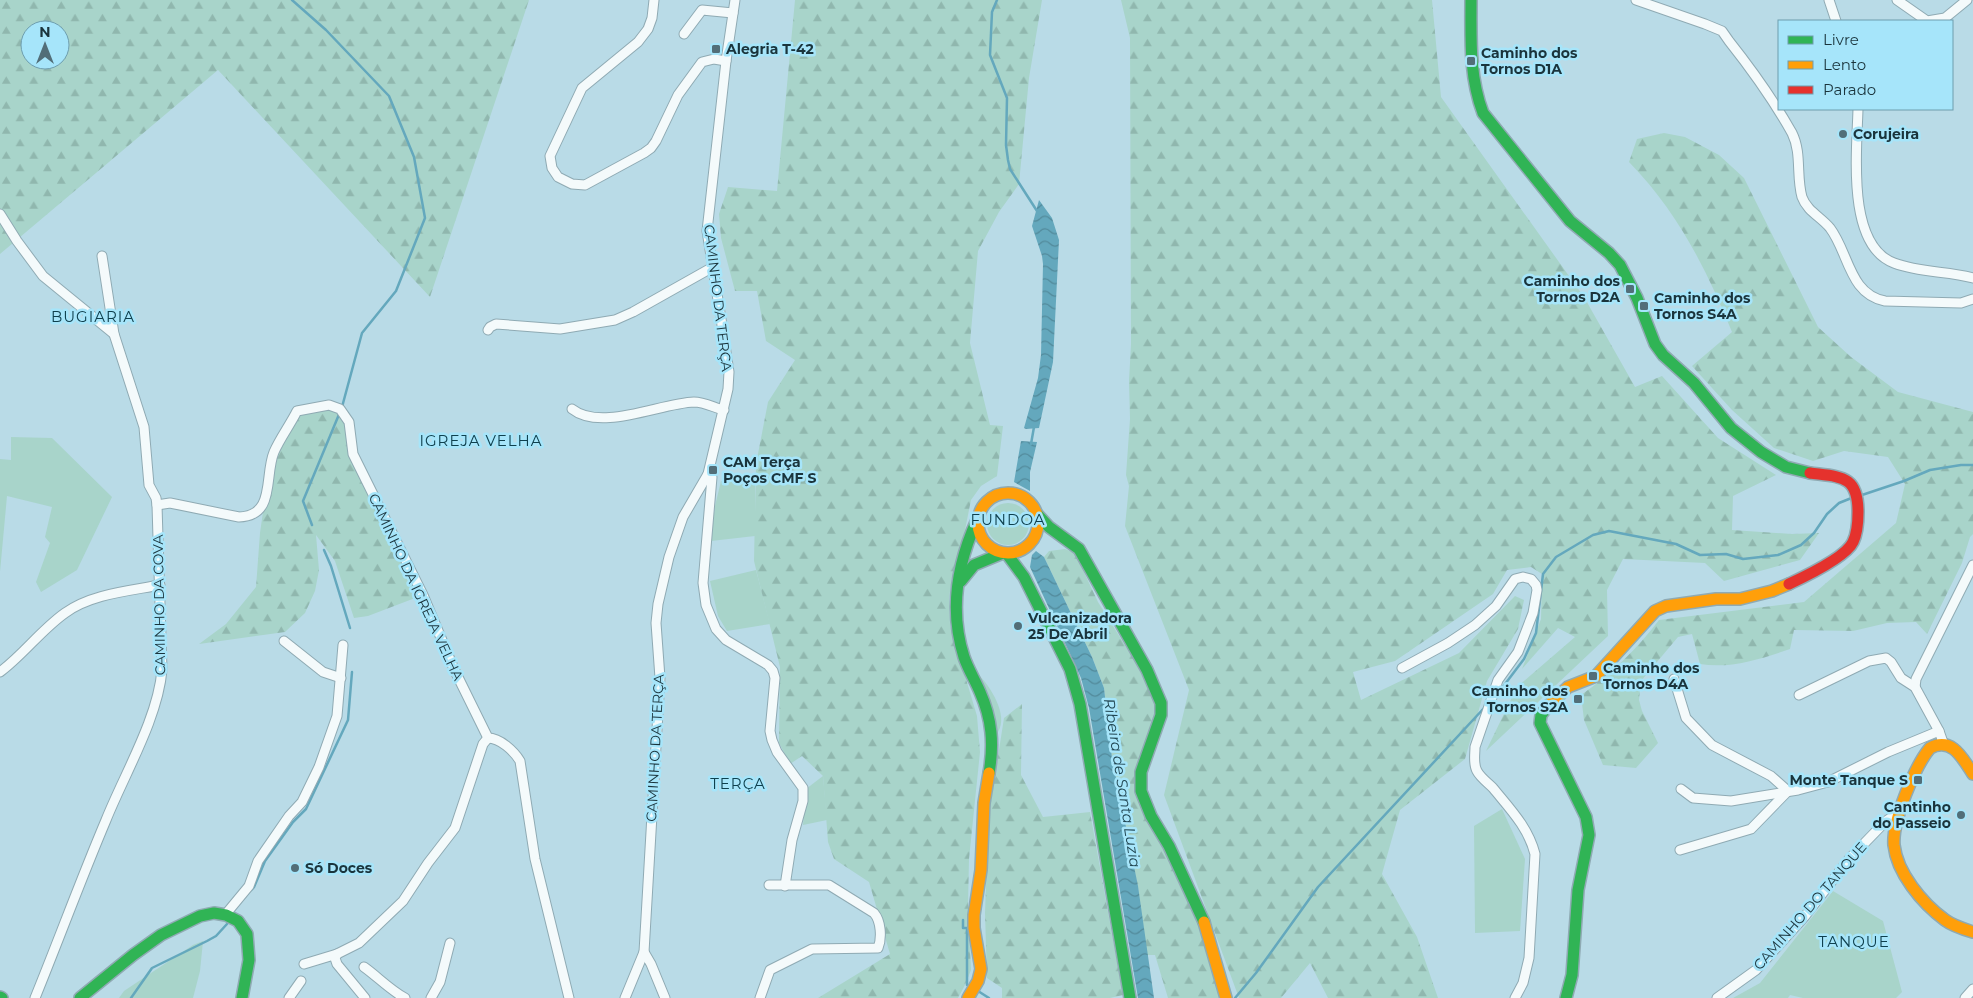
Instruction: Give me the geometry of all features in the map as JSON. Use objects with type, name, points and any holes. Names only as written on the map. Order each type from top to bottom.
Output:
[{"type":"main road","points":[[1471,0],[1472,75],[1475,96],[1483,113],[1570,221],[1584,235],[1614,257],[1624,270],[1655,344],[1663,355],[1694,382],[1731,428],[1761,452],[1786,467],[1797,471],[1840,478],[1850,483],[1858,496],[1858,522],[1853,543],[1842,554],[1781,588],[1740,599],[1716,599],[1666,606],[1655,611],[1596,676],[1568,687],[1541,715],[1540,723],[1589,827],[1578,890],[1572,975],[1566,998]]},
{"type":"main road","points":[[968,998],[981,970],[974,929],[974,915],[981,871],[984,806],[993,735],[989,713],[965,657],[957,629],[956,588],[969,537],[983,506],[990,499],[1000,494],[1012,493],[1029,502],[1036,514],[1049,527],[1075,545],[1082,554],[1147,670],[1161,703],[1162,715],[1141,772],[1141,791],[1151,816],[1169,846],[1201,913],[1226,998]]},
{"type":"main road","points":[[1024,577],[1030,544],[1038,527],[1036,514]]},
{"type":"main road","points":[[977,520],[978,531],[983,542],[992,549],[1005,553],[1024,577],[1070,669],[1080,704],[1130,998]]},
{"type":"main road","points":[[956,588],[971,565],[978,561],[1030,544],[1065,538]]},
{"type":"main road","points":[[1973,774],[1960,753],[1952,748],[1936,745],[1926,752],[1896,821],[1894,848],[1902,872],[1918,892],[1945,920],[1957,927],[1973,932]]},
{"type":"main road","points":[[80,998],[153,939],[179,925],[214,913],[238,920],[244,926],[249,945],[242,998]]},
{"type":"street","points":[[654,0],[652,18],[648,29],[638,42],[582,88],[550,156],[552,168],[558,177],[572,184],[585,185],[644,153],[656,141],[678,95],[702,62],[714,59],[726,61]]},
{"type":"street","name":"CAMINHO DA TERÇA","points":[[625,998],[644,952],[660,678],[656,630],[658,604],[683,517],[708,474],[728,389],[728,372],[707,231],[726,61],[735,0]]},
{"type":"street","points":[[1636,0],[1722,31],[1793,135],[1803,198],[1811,211],[1830,228],[1854,278],[1862,288],[1875,299],[1885,301],[1961,303],[1973,299]]},
{"type":"street","points":[[1829,0],[1836,20]]},
{"type":"street","points":[[1897,0],[1927,20]]},
{"type":"street","points":[[1934,20],[1945,18],[1967,0]]},
{"type":"street","points":[[684,34],[702,10],[733,14]]},
{"type":"street","points":[[1858,110],[1857,198],[1861,221],[1874,246],[1884,257],[1894,263],[1930,272],[1973,278]]},
{"type":"street","points":[[0,214],[43,276],[114,334]]},
{"type":"street","name":"CAMINHO DA COVA","points":[[35,998],[106,818],[146,728],[159,688],[162,670],[156,498],[149,485],[144,427],[114,334],[102,256]]},
{"type":"street","points":[[488,330],[490,326],[496,324],[560,329],[615,320],[633,312],[713,267]]},
{"type":"street","points":[[572,408],[577,412],[593,416],[618,417],[692,402],[724,410]]},
{"type":"street","name":"CAMINHO DA IGREJA VELHA","points":[[157,505],[170,502],[239,517],[251,516],[256,513],[266,499],[270,463],[274,451],[297,411],[329,405],[340,410],[349,422],[353,454],[419,587],[454,668],[488,738]]},
{"type":"street","points":[[708,474],[712,477],[702,583],[706,605],[716,629],[726,640],[768,665],[773,671],[775,678],[770,731],[772,740],[777,752],[803,788],[803,801],[792,840],[785,886]]},
{"type":"street","points":[[1915,687],[1916,679],[1973,565]]},
{"type":"street","points":[[1402,668],[1448,643],[1475,625],[1496,606],[1515,579],[1523,577],[1531,579],[1536,584],[1534,613],[1524,639],[1498,680],[1475,748],[1475,766],[1478,773],[1523,825],[1535,854],[1529,958],[1523,983],[1515,998]]},
{"type":"street","points":[[0,672],[65,612],[82,603],[100,597],[160,585]]},
{"type":"street","points":[[284,641],[323,672],[341,678]]},
{"type":"street","points":[[225,915],[250,886],[258,861],[289,816],[302,802],[313,781],[338,716],[343,644]]},
{"type":"street","points":[[1799,695],[1869,661],[1886,658],[1902,678],[1915,687],[1939,731],[1944,745]]},
{"type":"street","points":[[1674,679],[1686,718],[1712,745],[1771,776],[1788,792]]},
{"type":"street","points":[[1681,789],[1693,798],[1731,801],[1788,792],[1828,782],[1888,752],[1939,731]]},
{"type":"street","points":[[304,964],[337,954],[359,943],[403,901],[428,863],[455,828],[483,744],[488,738],[495,739],[516,754],[520,761],[535,859],[569,998]]},
{"type":"street","points":[[1680,850],[1751,829],[1788,792]]},
{"type":"street","name":"CAMINHO DO TANQUE","points":[[1717,998],[1756,970],[1805,916],[1849,859],[1886,821],[1901,811]]},
{"type":"street","points":[[760,998],[770,970],[805,952],[819,948],[878,948],[880,943],[877,917],[874,913],[847,898],[837,889],[829,885],[770,885]]},
{"type":"street","points":[[431,998],[440,982],[450,943]]},
{"type":"street","points":[[644,952],[665,998]]},
{"type":"street","points":[[337,954],[337,964],[365,998]]},
{"type":"street","points":[[364,967],[394,992],[405,998]]},
{"type":"street","points":[[289,998],[301,981]]},
{"type":"street","points":[[1965,998],[1973,989]]},
{"type":"green space","points":[[0,0],[529,0],[430,297],[218,70],[0,254]]},
{"type":"green space","points":[[795,0],[1042,0],[1029,78],[1019,184],[999,212],[978,251],[970,343],[990,425],[1003,426],[997,476],[981,486],[971,500],[962,545],[953,571],[949,598],[950,625],[977,716],[980,752],[969,859],[968,906],[971,970],[958,998],[818,998],[890,954],[869,882],[834,859],[828,842],[823,776],[802,756],[790,764],[779,743],[780,667],[754,561],[756,464],[768,402],[795,360],[766,341],[757,291],[735,291],[721,238],[719,214],[728,187],[777,191]]},
{"type":"green space","points":[[1121,0],[1432,0],[1441,97],[1584,297],[1635,387],[1662,376],[1718,438],[1776,475],[1733,496],[1732,530],[1792,534],[1819,533],[1800,560],[1724,581],[1705,563],[1623,559],[1607,590],[1608,636],[1486,751],[1517,687],[1575,637],[1558,628],[1522,669],[1541,619],[1542,574],[1531,567],[1507,570],[1493,594],[1395,661],[1353,672],[1361,700],[1459,653],[1515,596],[1524,600],[1518,629],[1487,681],[1465,759],[1400,810],[1382,874],[1417,937],[1438,998],[1328,998],[1310,963],[1281,998],[1239,998],[1164,795],[1189,690],[1125,526],[1129,486],[1126,475],[1130,419],[1129,381],[1131,344],[1130,38]]},
{"type":"green space","points":[[1664,133],[1685,137],[1719,155],[1744,178],[1818,327],[1851,357],[1898,392],[1973,412],[1973,534],[1970,537],[1962,563],[1927,634],[1916,622],[1887,623],[1853,631],[1794,630],[1790,649],[1757,659],[1723,665],[1700,664],[1692,634],[1678,637],[1641,681],[1639,700],[1642,711],[1658,743],[1636,768],[1603,765],[1584,720],[1581,695],[1623,661],[1659,620],[1804,602],[1896,523],[1905,484],[1888,457],[1844,451],[1813,461],[1774,448],[1732,410],[1692,366],[1732,332],[1712,285],[1689,241],[1662,200],[1629,162],[1637,139]]},
{"type":"green space","points":[[329,405],[349,422],[353,454],[423,595],[368,616],[354,618],[335,561],[316,535],[319,570],[315,591],[305,613],[285,632],[199,644],[226,624],[256,587],[260,533],[270,463],[297,411]]},
{"type":"green space","points":[[11,437],[52,438],[112,497],[77,570],[41,592],[36,582],[50,543],[45,537],[52,507],[7,496],[0,572],[0,459],[11,460]]},
{"type":"green space","points":[[755,479],[755,536],[711,541],[715,506],[721,481]]},
{"type":"green space","points":[[1012,503],[1020,506],[1026,512],[1029,524],[1026,536],[1020,542],[1004,545],[996,542],[990,536],[987,520],[990,512],[996,506]]},
{"type":"green space","points":[[1065,549],[1075,553],[1098,602],[1133,658],[1159,709],[1148,735],[1141,806],[1201,922],[1220,998],[1168,998],[1155,955],[1147,955],[1138,888],[1112,758],[1104,688],[1092,657],[1044,557],[1049,551]]},
{"type":"green space","points":[[756,570],[770,624],[727,631],[718,616],[710,581]]},
{"type":"green space","points":[[978,674],[993,693],[1000,709],[1001,725],[998,732],[991,703]]},
{"type":"green space","points":[[1022,704],[1021,775],[1043,817],[1090,812],[1123,995],[1110,998],[1002,998],[1002,988],[987,978],[985,913],[991,801],[1004,718]]},
{"type":"green space","points":[[823,776],[827,820],[803,825],[806,789]]},
{"type":"green space","points":[[1502,809],[1525,859],[1520,931],[1475,933],[1474,826]]},
{"type":"green space","points":[[1833,891],[1883,921],[1902,992],[1896,998],[1803,998],[1790,995],[1788,998],[1733,998],[1760,983]]},
{"type":"green space","points":[[203,941],[200,971],[193,998],[119,998],[124,991],[193,945]]},
{"type":"water","points":[[1039,200],[1052,218],[1059,240],[1053,362],[1039,428],[1026,429],[1024,428],[1038,378],[1041,355],[1043,264],[1032,226]]},
{"type":"water","points":[[1021,441],[1037,442],[1030,472],[1030,491],[1014,482]]},
{"type":"water","points":[[1036,551],[1044,557],[1092,657],[1104,688],[1112,758],[1138,886],[1154,998],[1138,998],[1089,708],[1081,678],[1030,567],[1032,555]]},
{"type":"waterway","points":[[292,0],[326,30],[389,96],[414,157],[425,218],[396,291],[362,333],[342,407]]},
{"type":"waterway","name":"Ribeira de Santa Luzia","points":[[997,0],[992,12],[990,55],[1007,98],[1006,145],[1008,160],[1010,169],[1037,211]]},
{"type":"waterway","points":[[312,525],[303,501],[340,412]]},
{"type":"waterway","name":"Ribeira de Santa Luzia","points":[[1031,444],[1034,427]]},
{"type":"waterway","points":[[1862,495],[1930,470],[1973,465]]},
{"type":"waterway","points":[[1496,696],[1524,659],[1536,633],[1543,574],[1556,557],[1593,535],[1609,531],[1676,544],[1700,555],[1726,554],[1743,559],[1778,555],[1801,545],[1814,533],[1827,514],[1839,503],[1854,497]]},
{"type":"waterway","points":[[324,550],[331,566],[350,628]]},
{"type":"waterway","points":[[251,890],[265,861],[293,822],[306,809],[348,720],[352,672]]},
{"type":"waterway","points":[[1235,998],[1256,973],[1318,887],[1485,707]]},
{"type":"waterway","points":[[963,920],[963,928],[967,928],[967,985],[971,987]]},
{"type":"waterway","points":[[131,998],[152,968],[216,936],[227,924]]},
{"type":"waterway","points":[[978,991],[989,998]]},
{"type":"traffic: fast","points":[[1471,0],[1473,71],[1478,99],[1483,113],[1570,221],[1609,253],[1620,265],[1637,298],[1655,344],[1663,355],[1694,383],[1731,428],[1761,452],[1786,467],[1810,473]]},
{"type":"traffic: fast","points":[[1037,514],[1049,527],[1079,549],[1147,670],[1161,703],[1161,715],[1141,772],[1141,791],[1151,816],[1169,846],[1204,922]]},
{"type":"traffic: fast","points":[[977,520],[964,553],[957,587],[956,605],[959,639],[967,666],[984,702],[991,732],[989,773]]},
{"type":"traffic: fast","points":[[961,581],[974,565],[1003,553]]},
{"type":"traffic: fast","points":[[1007,554],[1024,577],[1070,669],[1080,704],[1130,998]]},
{"type":"traffic: fast","points":[[1548,706],[1541,715],[1540,723],[1586,817],[1589,835],[1578,890],[1572,975],[1566,998]]},
{"type":"traffic: fast","points":[[80,998],[161,935],[200,916],[214,913],[226,915],[238,921],[247,934],[249,960],[242,998]]},
{"type":"traffic: slow","points":[[1002,493],[1014,493],[1025,498],[1033,506],[1038,517],[1038,523],[1036,535],[1025,548],[1014,553],[1002,553],[991,548],[983,540],[978,529],[978,517],[983,506],[991,498],[1002,493]]},
{"type":"traffic: slow","points":[[1548,706],[1568,687],[1596,676],[1655,611],[1666,606],[1716,599],[1740,599],[1772,591],[1789,584]]},
{"type":"traffic: slow","points":[[1973,774],[1961,756],[1951,747],[1938,745],[1930,748],[1911,780],[1894,835],[1896,856],[1905,877],[1912,887],[1936,913],[1948,922],[1973,932]]},
{"type":"traffic: slow","points":[[968,998],[978,981],[981,969],[974,928],[974,915],[981,870],[984,803],[989,773]]},
{"type":"traffic: slow","points":[[1204,922],[1226,998]]},
{"type":"traffic: jam","points":[[1789,584],[1824,566],[1842,554],[1853,542],[1856,531],[1858,516],[1857,500],[1851,484],[1839,477],[1810,473]]},
{"type":"place","name":"Alegria T-42","points":[[716,49]]},
{"type":"place","name":"Caminho dos Tornos D1A","points":[[1471,61]]},
{"type":"place","name":"Corujeira","points":[[1843,134]]},
{"type":"place","name":"Caminho dos Tornos D2A","points":[[1630,289]]},
{"type":"place","name":"Caminho dos Tornos S4A","points":[[1644,306]]},
{"type":"place","name":"CAM Terça Poços CMF S","points":[[713,470]]},
{"type":"place","name":"Vulcanizadora 25 De Abril","points":[[1018,626]]},
{"type":"place","name":"Caminho dos Tornos D4A","points":[[1593,676]]},
{"type":"place","name":"Caminho dos Tornos S2A","points":[[1578,699]]},
{"type":"place","name":"Monte Tanque S","points":[[1918,780]]},
{"type":"place","name":"Cantinho do Passeio","points":[[1961,815]]},
{"type":"place","name":"Só Doces","points":[[295,868]]},
{"type":"district","name":"BUGIARIA","points":[[93,317]]},
{"type":"district","name":"IGREJA VELHA","points":[[481,441]]},
{"type":"district","name":"FUNDOA","points":[[1008,520]]},
{"type":"district","name":"TERÇA","points":[[738,784]]},
{"type":"district","name":"TANQUE","points":[[1854,942]]}]
